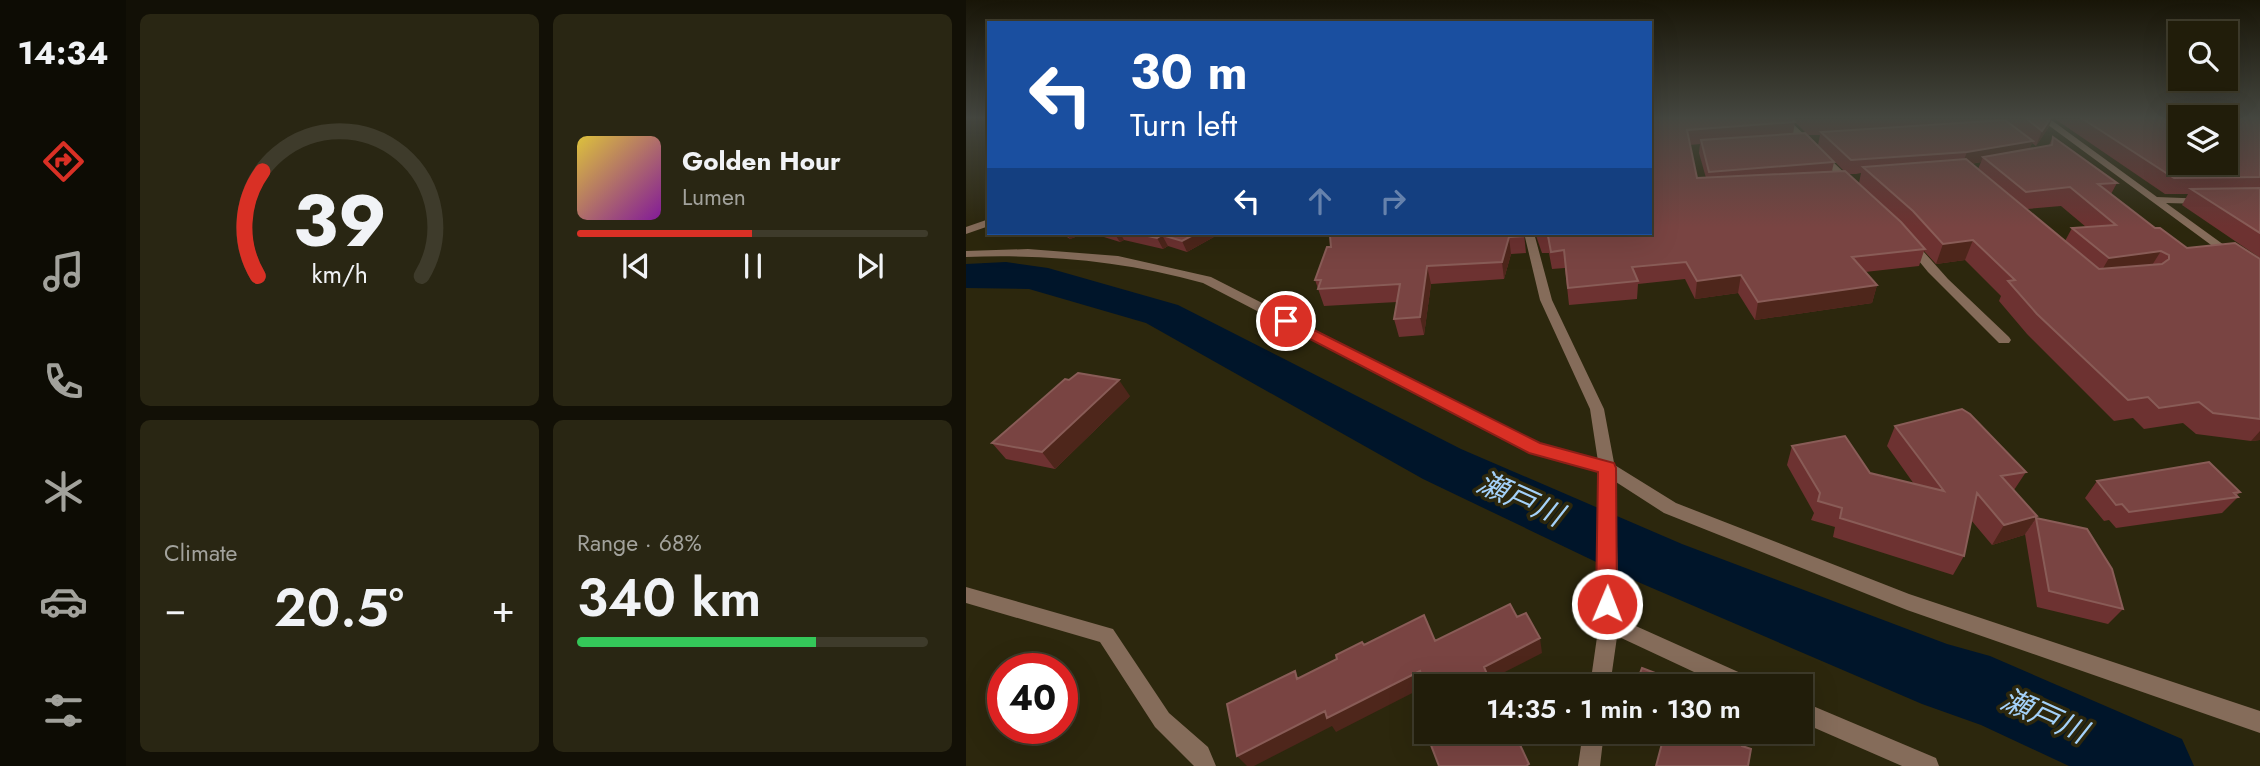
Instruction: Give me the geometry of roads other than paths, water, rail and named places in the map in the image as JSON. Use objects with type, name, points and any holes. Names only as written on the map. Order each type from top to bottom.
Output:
[{"type":"street","points":[[1819,155],[1848,181],[1859,185]]},
{"type":"street","points":[[2093,155],[2260,276]]},
{"type":"street","points":[[1835,182],[1848,181]]},
{"type":"street","points":[[2156,200],[2214,201]]},
{"type":"street","points":[[966,231],[987,223]]},
{"type":"street","points":[[1903,233],[1925,263],[1965,298],[2004,340]]},
{"type":"street","points":[[1530,235],[1546,300],[1597,409],[1607,468],[1608,614],[1601,674]]},
{"type":"street","points":[[966,254],[1074,253],[1157,265],[1207,280],[1535,449],[1607,468],[1670,508],[1895,597],[2260,723]]},
{"type":"street","points":[[966,595],[1106,635],[1162,720],[1200,755],[1205,766]]},
{"type":"street","points":[[1608,614],[1724,674]]},
{"type":"street","points":[[1813,716],[1928,766]]},
{"type":"street","points":[[1589,766],[1592,744]]},
{"type":"waterway","name":"瀬戸川","points":[[966,276],[1006,274],[1033,277],[1162,314],[1442,464],[1660,563],[1947,679],[1990,692],[2155,766]]}]
